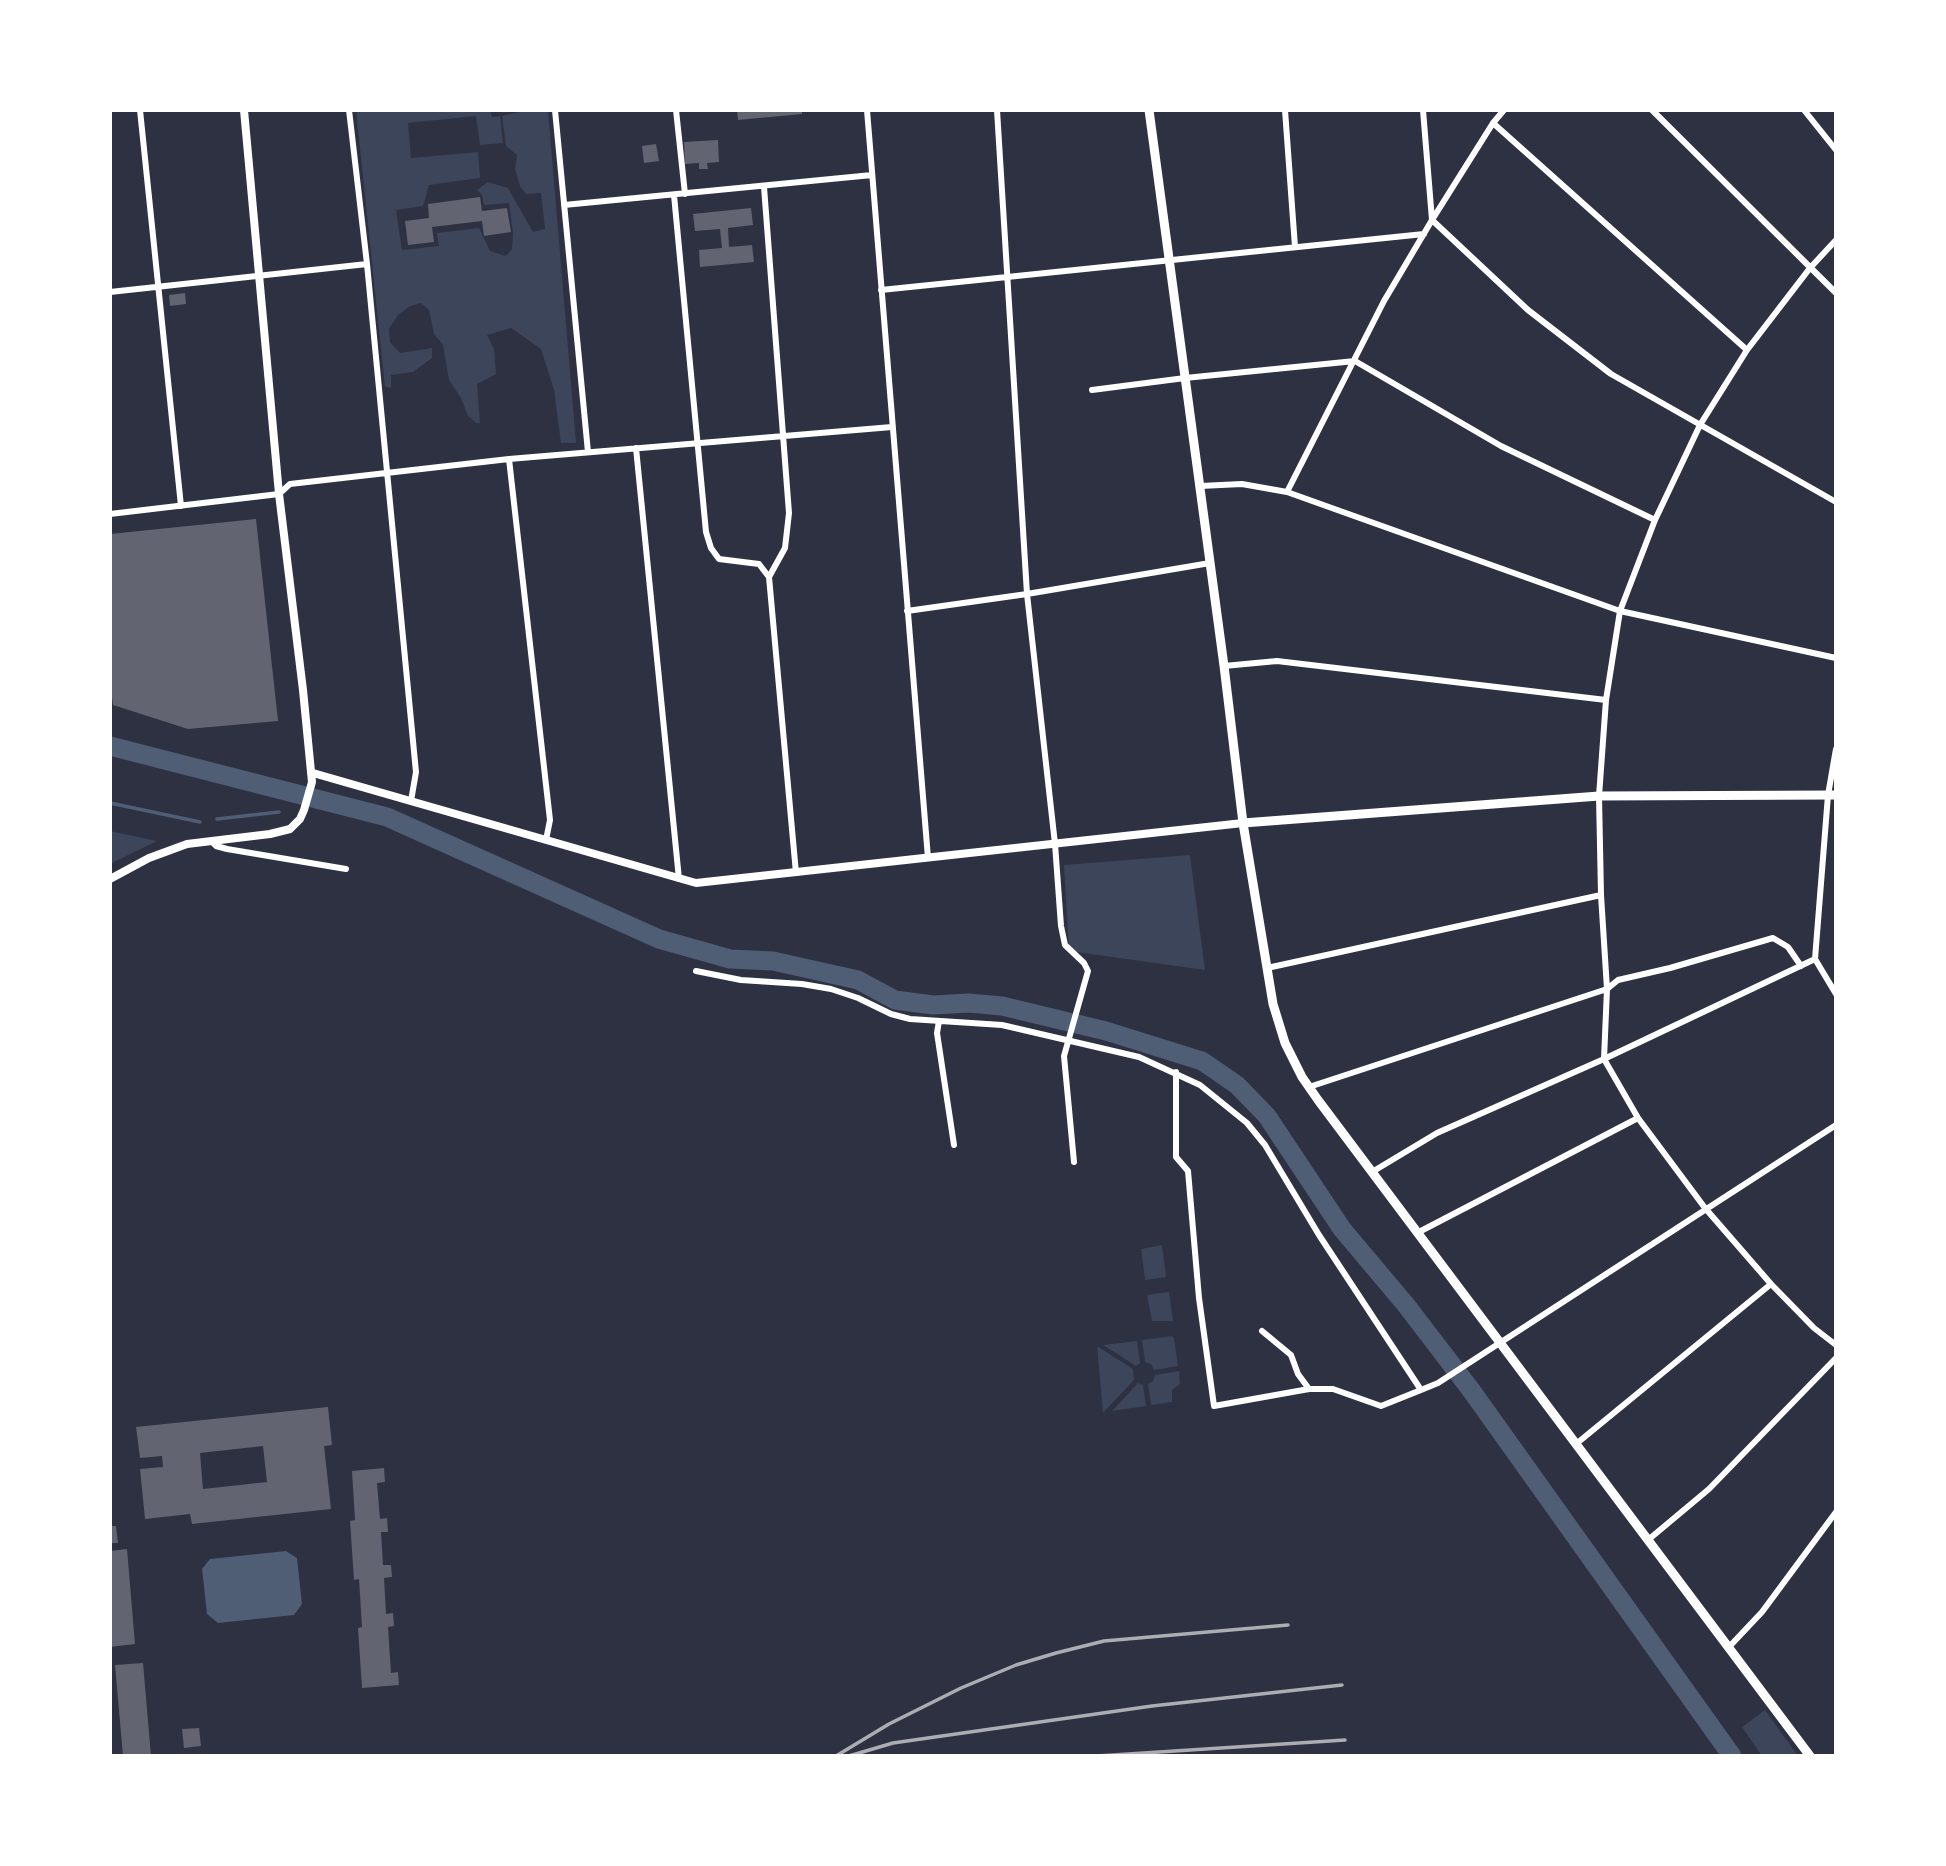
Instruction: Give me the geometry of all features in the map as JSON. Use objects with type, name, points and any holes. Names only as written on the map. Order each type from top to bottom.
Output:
[{"type":"main road","points":[[1149,110],[1244,823],[1279,1026],[1293,1060],[1309,1087],[1810,1756]]},
{"type":"main road","points":[[1244,823],[1599,796],[1832,795]]},
{"type":"street","points":[[140,110],[181,506]]},
{"type":"street","points":[[110,879],[167,850],[211,841],[284,832],[296,825],[304,810],[312,777],[279,494],[244,110]]},
{"type":"street","points":[[349,110],[368,264],[416,772],[411,801]]},
{"type":"street","points":[[555,110],[588,452]]},
{"type":"street","points":[[676,110],[685,194]]},
{"type":"street","points":[[867,110],[928,858]]},
{"type":"street","points":[[997,110],[1027,594],[1055,844],[1062,938],[1088,971],[1064,1056],[1074,1162]]},
{"type":"street","points":[[1284,110],[1295,247]]},
{"type":"street","points":[[1423,110],[1432,220],[1528,310],[1611,374],[1836,502]]},
{"type":"street","points":[[1287,492],[1384,301],[1493,122],[1504,110]]},
{"type":"street","points":[[1652,110],[1836,293]]},
{"type":"street","points":[[1804,110],[1836,150]]},
{"type":"street","points":[[1493,122],[1747,350]]},
{"type":"street","points":[[564,205],[872,176]]},
{"type":"street","points":[[764,187],[789,513],[785,548],[769,577]]},
{"type":"street","points":[[674,195],[706,531],[711,548],[719,558],[759,564],[769,577],[796,873]]},
{"type":"street","points":[[881,290],[1424,234]]},
{"type":"street","points":[[1836,240],[1810,268],[1747,350],[1700,425],[1655,520],[1620,611],[1606,700],[1599,796],[1601,895],[1607,989],[1604,1059],[1638,1118],[1705,1208],[1771,1284],[1814,1328],[1836,1345]]},
{"type":"street","points":[[110,292],[368,264]]},
{"type":"street","points":[[1092,390],[1185,377],[1355,361],[1501,446],[1655,520]]},
{"type":"street","points":[[110,514],[279,494],[290,484],[509,459],[892,427]]},
{"type":"street","points":[[636,448],[679,879]]},
{"type":"street","points":[[509,459],[550,820],[546,840]]},
{"type":"street","points":[[1200,486],[1242,484],[1287,492],[1620,611],[1836,658]]},
{"type":"street","points":[[907,611],[1210,563]]},
{"type":"street","points":[[1224,666],[1277,661],[1606,700]]},
{"type":"street","points":[[1836,749],[1815,959],[1836,994]]},
{"type":"street","points":[[312,777],[411,801],[696,883],[1244,823]]},
{"type":"street","points":[[211,841],[216,846],[227,849],[346,869]]},
{"type":"street","points":[[1267,968],[1601,895]]},
{"type":"street","points":[[1309,1087],[1607,989],[1618,980],[1773,938],[1788,947],[1801,966]]},
{"type":"street","points":[[1372,1171],[1437,1133],[1604,1059],[1815,959]]},
{"type":"street","points":[[696,971],[757,982],[816,986],[859,998],[891,1014],[910,1019],[1002,1025],[1139,1057],[1177,1072],[1217,1097],[1247,1123],[1265,1145],[1319,1235],[1421,1390]]},
{"type":"street","points":[[939,1021],[937,1033],[954,1145]]},
{"type":"street","points":[[1177,1072],[1176,1157],[1188,1171],[1199,1298],[1214,1406],[1309,1389],[1333,1389],[1381,1406],[1438,1383],[1836,1125]]},
{"type":"street","points":[[1418,1233],[1638,1118]]},
{"type":"street","points":[[1576,1444],[1771,1284]]},
{"type":"street","points":[[1262,1331],[1291,1355],[1298,1374],[1309,1389]]},
{"type":"street","points":[[1648,1540],[1709,1489],[1836,1359]]},
{"type":"street","points":[[1729,1647],[1762,1612],[1836,1512]]},
{"type":"shaded area","points":[[356,110],[490,110],[492,117],[500,116],[503,143],[480,145],[476,116],[408,123],[411,158],[478,152],[480,178],[429,185],[423,206],[396,210],[402,250],[439,246],[437,233],[479,228],[490,251],[506,256],[512,249],[513,234],[509,203],[484,205],[482,195],[477,190],[488,182],[508,188],[533,232],[545,229],[541,193],[526,194],[520,186],[515,169],[517,155],[506,146],[502,116],[529,110],[548,110],[576,443],[561,443],[554,390],[541,349],[511,328],[487,335],[494,349],[496,374],[477,384],[480,423],[468,416],[461,398],[449,380],[443,345],[434,334],[429,310],[421,303],[410,306],[398,315],[389,329],[390,342],[400,353],[432,348],[432,358],[413,372],[391,375],[391,388],[385,387]]},
{"type":"shaded area","points":[[110,831],[157,841],[110,864]]},
{"type":"shaded area","points":[[1190,855],[1205,970],[1069,951],[1064,865]]},
{"type":"shaded area","points":[[1162,1245],[1166,1277],[1145,1280],[1141,1249]]},
{"type":"shaded area","points":[[1169,1292],[1173,1321],[1152,1321],[1147,1295]]},
{"type":"shaded area","points":[[1172,1336],[1178,1366],[1154,1370],[1151,1364],[1145,1362],[1142,1340]]},
{"type":"shaded area","points":[[1137,1341],[1140,1363],[1136,1366],[1103,1345]]},
{"type":"shaded area","points":[[1097,1346],[1133,1369],[1134,1380],[1103,1413]]},
{"type":"shaded area","points":[[1179,1371],[1180,1384],[1172,1390],[1172,1402],[1151,1405],[1148,1384],[1153,1381],[1155,1375]]},
{"type":"shaded area","points":[[1138,1383],[1143,1385],[1146,1406],[1112,1411]]},
{"type":"shaded area","points":[[286,1551],[297,1558],[302,1604],[294,1615],[218,1623],[207,1614],[202,1569],[210,1559]]},
{"type":"shaded area","points":[[1765,1710],[1798,1756],[1762,1756],[1742,1727]]},
{"type":"building","points":[[737,110],[802,110],[802,114],[738,120]]},
{"type":"building","points":[[718,140],[719,162],[707,163],[708,169],[699,169],[699,163],[685,164],[684,142]]},
{"type":"building","points":[[656,144],[659,161],[644,163],[642,146]]},
{"type":"building","points":[[480,197],[482,211],[507,208],[511,232],[484,236],[482,221],[432,227],[434,242],[408,245],[405,221],[429,218],[428,204]]},
{"type":"building","points":[[751,208],[753,225],[728,228],[729,247],[752,245],[754,262],[700,267],[699,250],[722,248],[720,229],[695,231],[693,214]]},
{"type":"building","points":[[185,293],[186,304],[170,306],[169,295]]},
{"type":"building","points":[[256,519],[278,721],[188,729],[113,705],[110,682],[110,534]]},
{"type":"building","points":[[328,1407],[332,1445],[324,1446],[331,1509],[192,1524],[190,1514],[145,1519],[140,1469],[163,1467],[162,1456],[140,1458],[136,1427]],"holes":[[[263,1446],[267,1482],[203,1489],[200,1453]]]},
{"type":"building","points":[[384,1468],[385,1482],[377,1483],[380,1519],[387,1518],[388,1532],[381,1532],[383,1565],[391,1565],[392,1577],[384,1578],[386,1614],[393,1613],[394,1626],[388,1627],[391,1673],[398,1672],[399,1685],[362,1688],[358,1628],[362,1627],[359,1579],[354,1580],[350,1521],[355,1520],[352,1471]]},
{"type":"building","points":[[110,1526],[116,1526],[118,1543],[110,1543]]},
{"type":"building","points":[[127,1549],[135,1644],[110,1647],[110,1551]]},
{"type":"building","points":[[143,1663],[151,1756],[123,1756],[115,1665]]},
{"type":"building","points":[[199,1728],[201,1746],[184,1748],[182,1729]]},
{"type":"waterway","points":[[110,746],[387,817],[659,939],[730,959],[773,961],[858,980],[895,1000],[933,1005],[969,1003],[1002,1006],[1106,1031],[1202,1061],[1237,1085],[1267,1116],[1342,1229],[1406,1305],[1471,1390],[1732,1756]]},
{"type":"waterway","points":[[110,803],[200,822]]},
{"type":"waterway","points":[[217,819],[279,812]]},
{"type":"railway","points":[[836,1756],[889,1724],[961,1688],[1016,1665],[1056,1653],[1104,1641],[1288,1625]]},
{"type":"railway","points":[[849,1756],[893,1743],[1152,1706],[1342,1685]]},
{"type":"railway","points":[[1097,1756],[1345,1740]]}]
